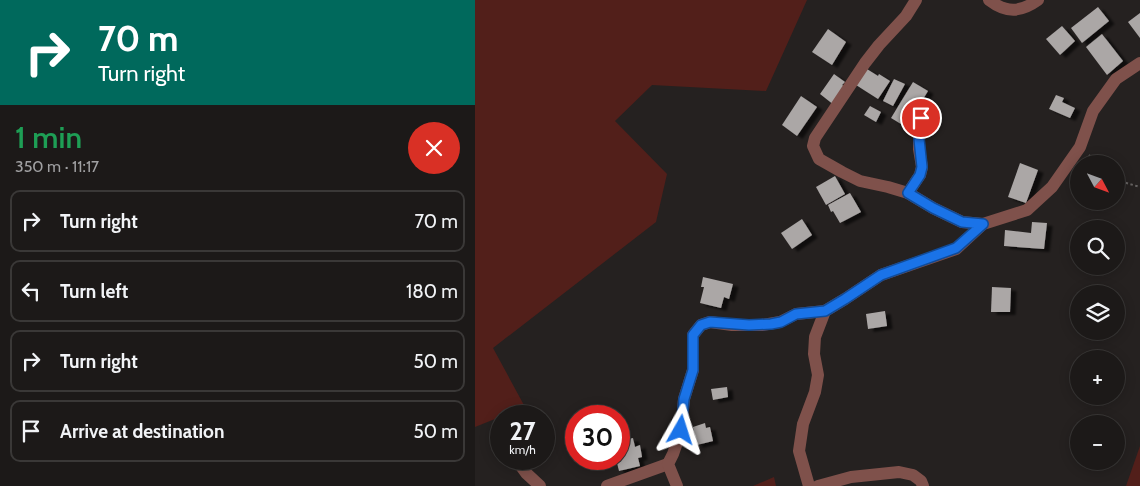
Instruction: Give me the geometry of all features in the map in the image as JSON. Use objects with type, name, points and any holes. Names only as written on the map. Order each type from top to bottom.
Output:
[{"type":"street","points":[[916,0],[906,16],[865,63],[815,138],[813,146],[819,159],[842,172],[859,180],[908,193],[962,222],[983,224],[1027,210],[1052,186],[1080,147],[1093,111],[1116,78],[1140,62]]},
{"type":"street","points":[[989,0],[997,7],[1007,10],[1020,9],[1038,0]]},
{"type":"street","points":[[908,193],[920,175],[922,167],[919,149],[921,118]]},
{"type":"street","points":[[677,486],[669,464],[681,430],[684,399],[693,370],[693,335],[701,325],[710,322],[749,325],[771,324],[781,322],[796,314],[825,311],[881,275],[956,248],[983,224]]},
{"type":"street","points":[[809,486],[799,451],[803,424],[815,392],[817,375],[814,354],[815,337],[825,311]]},
{"type":"street","points":[[607,486],[669,464]]},
{"type":"street","points":[[524,470],[540,486]]},
{"type":"street","points":[[818,486],[851,477],[899,472],[913,475],[921,481],[923,486]]},
{"type":"path","points":[[1125,182],[1140,186]]},
{"type":"shaded area","points":[[475,0],[807,0],[766,91],[652,85],[615,121],[667,174],[656,222],[493,348],[524,405],[490,405],[490,421],[475,427]]},
{"type":"shaded area","points":[[1140,446],[1140,486],[1126,486]]},
{"type":"shaded area","points":[[774,477],[776,486],[753,486]]},
{"type":"building","points":[[1098,7],[1109,21],[1082,43],[1071,28]]},
{"type":"building","points":[[1140,13],[1140,38],[1128,22]]},
{"type":"building","points":[[1062,26],[1075,41],[1060,55],[1046,39]]},
{"type":"building","points":[[828,29],[846,42],[832,65],[812,52]]},
{"type":"building","points":[[1102,34],[1123,61],[1107,75],[1086,47]]},
{"type":"building","points":[[867,69],[890,81],[878,99],[856,85]]},
{"type":"building","points":[[834,74],[845,82],[842,85],[847,88],[834,105],[820,94]]},
{"type":"building","points":[[894,79],[905,84],[893,106],[883,101]]},
{"type":"building","points":[[913,82],[928,91],[906,127],[891,118]]},
{"type":"building","points":[[1056,95],[1064,98],[1062,102],[1075,108],[1070,118],[1049,109]]},
{"type":"building","points":[[801,96],[817,107],[797,136],[782,125]]},
{"type":"building","points":[[870,106],[881,112],[876,122],[864,115]]},
{"type":"building","points":[[1020,163],[1038,170],[1026,203],[1008,197]]},
{"type":"building","points":[[835,176],[845,194],[826,205],[816,187]]},
{"type":"building","points":[[850,193],[861,212],[840,223],[828,205]]},
{"type":"building","points":[[802,219],[812,235],[792,249],[781,233]]},
{"type":"building","points":[[1032,222],[1047,223],[1044,249],[1004,246],[1005,230],[1031,233]]},
{"type":"building","points":[[703,277],[733,284],[729,299],[724,297],[721,308],[700,303],[704,287],[701,287]]},
{"type":"building","points":[[992,287],[1011,288],[1010,312],[991,312]]},
{"type":"building","points":[[885,311],[887,326],[868,329],[866,314]]},
{"type":"building","points":[[727,387],[728,397],[713,400],[711,389]]},
{"type":"building","points":[[705,423],[706,428],[710,427],[713,441],[697,445],[693,427]]},
{"type":"building","points":[[633,438],[635,447],[640,445],[642,457],[638,458],[640,466],[630,468],[630,439]]},
{"type":"route","points":[[681,430],[684,399],[693,370],[693,335],[701,325],[710,322],[732,325],[771,324],[781,322],[796,314],[825,311],[881,275],[956,248],[983,224],[962,222],[908,193],[920,175],[922,167],[919,149],[921,118]]}]
